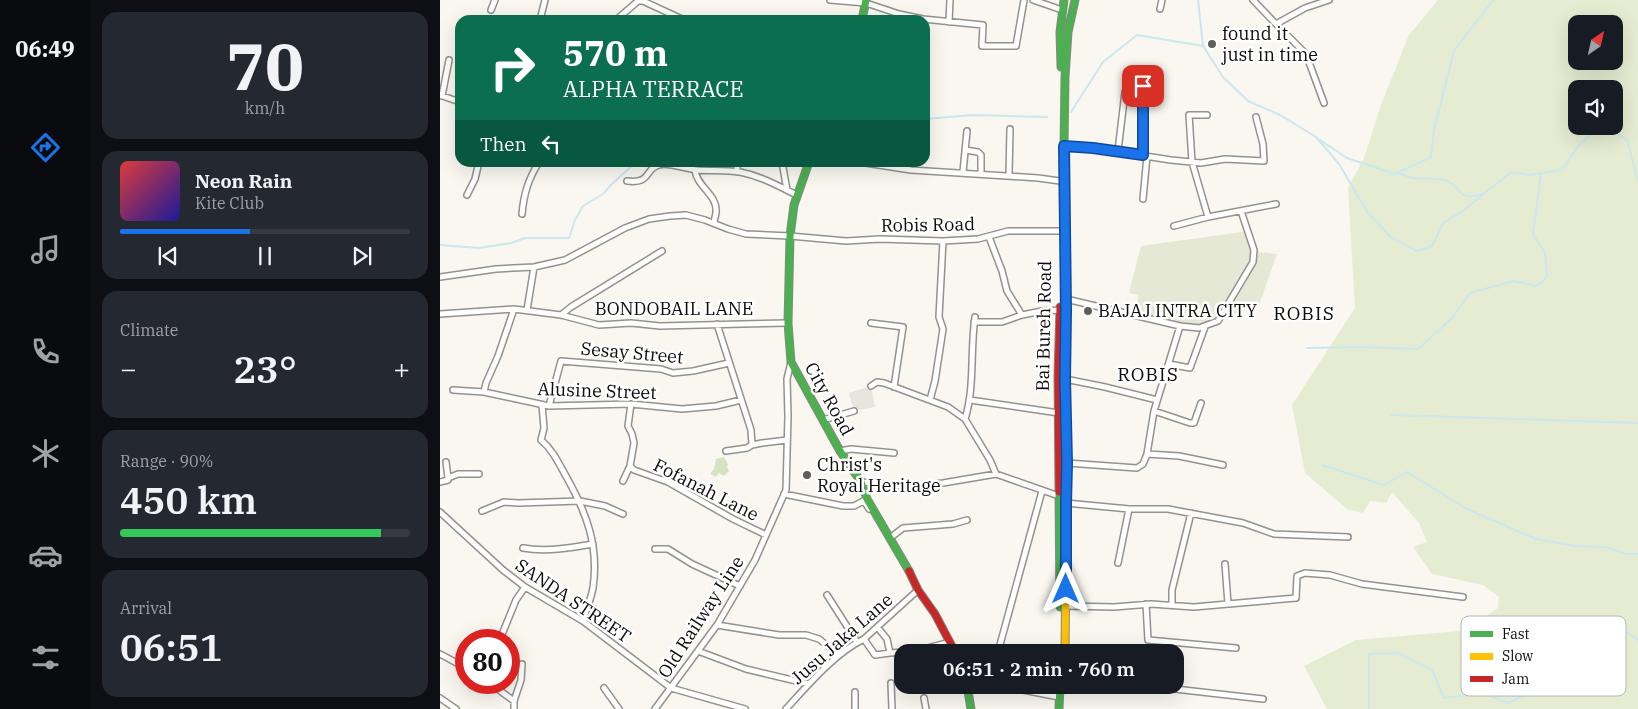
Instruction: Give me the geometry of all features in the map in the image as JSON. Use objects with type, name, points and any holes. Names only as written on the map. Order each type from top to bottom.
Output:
[{"type":"main road","name":"Bai Bureh Road","points":[[1064,0],[1060,32],[1065,379],[1062,414],[1067,463],[1066,644]]},
{"type":"main road","name":"Bai Bureh Road","points":[[1060,644],[1059,496],[1063,310],[1066,298],[1060,181],[1068,32],[1075,0]]},
{"type":"main road","points":[[863,15],[866,2]]},
{"type":"main road","name":"City Road","points":[[807,167],[794,205],[790,236],[788,323],[791,362],[840,451],[861,482],[865,500],[890,538],[918,590],[935,614],[950,642]]},
{"type":"main road","points":[[968,694],[971,709]]},
{"type":"main road","points":[[1059,694],[1059,709]]},
{"type":"main road","points":[[1065,694],[1065,709]]},
{"type":"street","points":[[491,10],[495,0]]},
{"type":"street","points":[[541,15],[545,0]]},
{"type":"street","points":[[830,0],[866,2],[905,15]]},
{"type":"street","points":[[949,22],[950,0]]},
{"type":"street","points":[[930,19],[983,25],[982,46],[1016,46],[1024,0]]},
{"type":"street","points":[[1033,0],[1062,10]]},
{"type":"street","points":[[1160,9],[1162,0]]},
{"type":"street","points":[[1252,0],[1306,54],[1324,103]]},
{"type":"street","points":[[1276,24],[1305,8],[1329,0]]},
{"type":"street","points":[[622,15],[638,2],[643,1],[673,15]]},
{"type":"street","points":[[449,60],[441,96],[455,100]]},
{"type":"street","points":[[1143,86],[1145,156],[1143,199]]},
{"type":"street","points":[[1118,151],[1125,92]]},
{"type":"street","points":[[1207,115],[1189,115],[1192,162],[1208,217]]},
{"type":"street","points":[[1062,146],[1118,151],[1202,163],[1225,159],[1264,161],[1263,144],[1256,117]]},
{"type":"street","points":[[1009,176],[1010,129]]},
{"type":"street","points":[[963,172],[967,131]]},
{"type":"street","points":[[965,150],[978,152],[981,155],[981,174]]},
{"type":"street","points":[[467,195],[475,179],[478,167]]},
{"type":"street","points":[[522,214],[529,179],[536,167]]},
{"type":"street","points":[[627,181],[636,182],[644,180],[656,167]]},
{"type":"street","points":[[681,167],[737,172],[766,180],[797,195]]},
{"type":"street","points":[[737,167],[737,172]]},
{"type":"street","points":[[783,167],[787,190]]},
{"type":"street","points":[[893,167],[1060,181]]},
{"type":"street","points":[[693,169],[696,177],[715,203],[717,211],[714,223]]},
{"type":"street","points":[[1174,226],[1208,217],[1276,204]]},
{"type":"street","points":[[1066,298],[1180,326],[1199,328],[1218,321],[1253,262],[1254,250],[1241,211]]},
{"type":"street","name":"Robis Road","points":[[441,275],[534,267],[565,260],[625,228],[649,219],[670,216],[686,215],[746,234],[846,241],[887,239],[943,241],[978,239],[1008,231],[1062,231]]},
{"type":"street","points":[[989,237],[1007,291],[1022,315]]},
{"type":"street","points":[[930,400],[943,330],[939,317],[943,241]]},
{"type":"street","points":[[561,315],[662,252]]},
{"type":"street","points":[[527,310],[534,267]]},
{"type":"street","points":[[484,392],[514,309]]},
{"type":"street","name":"BONDOBAIL LANE","points":[[440,314],[514,309],[561,315],[599,325],[631,323],[660,326],[788,323]]},
{"type":"street","points":[[965,419],[970,400],[974,320],[1002,322],[1042,311],[1063,310]]},
{"type":"street","points":[[871,323],[903,327],[894,388]]},
{"type":"street","points":[[717,324],[751,430],[752,445]]},
{"type":"street","points":[[1067,463],[1137,468],[1143,464],[1147,454],[1154,411],[1170,364],[1180,326]]},
{"type":"street","points":[[1170,364],[1190,368],[1205,327]]},
{"type":"street","name":"Sesay Street","points":[[549,406],[561,361],[661,369],[673,373],[694,371],[729,363]]},
{"type":"street","name":"Old Railway Line","points":[[655,709],[717,625],[755,560],[786,490],[787,379],[791,362]]},
{"type":"street","points":[[1065,379],[1157,400]]},
{"type":"street","points":[[871,386],[877,382],[948,407],[965,419],[990,460],[996,474]]},
{"type":"street","name":"Alusine Street","points":[[453,390],[484,392],[549,406],[631,404],[682,408],[716,406],[741,400]]},
{"type":"street","points":[[970,400],[1062,414]]},
{"type":"street","points":[[1154,411],[1194,423],[1201,403]]},
{"type":"street","points":[[623,481],[628,468],[632,468],[634,443],[628,426],[631,404]]},
{"type":"street","points":[[542,405],[544,428],[541,440],[550,448],[580,501],[588,522],[593,544],[596,564],[592,590],[583,621]]},
{"type":"street","points":[[823,420],[854,411]]},
{"type":"street","points":[[726,451],[787,440]]},
{"type":"street","points":[[840,451],[894,453]]},
{"type":"street","points":[[1147,454],[1179,456],[1223,464]]},
{"type":"street","points":[[446,462],[448,478]]},
{"type":"street","name":"Fofanah Lane","points":[[632,468],[668,482],[766,536]]},
{"type":"street","points":[[440,482],[458,474],[479,474]]},
{"type":"street","points":[[861,482],[910,487],[996,474],[1059,496]]},
{"type":"street","points":[[1000,644],[1042,491]]},
{"type":"street","points":[[784,494],[843,506],[854,506],[865,500],[869,509]]},
{"type":"street","points":[[482,511],[504,502],[580,501],[605,506],[624,514]]},
{"type":"street","points":[[1066,503],[1168,509],[1243,523],[1274,534],[1348,538]]},
{"type":"street","points":[[1118,563],[1129,508]]},
{"type":"street","name":"SANDA STREET","points":[[440,511],[503,570],[525,587],[583,621],[671,688]]},
{"type":"street","points":[[1172,605],[1172,590],[1191,513]]},
{"type":"street","points":[[890,538],[903,528],[953,524],[967,520]]},
{"type":"street","points":[[523,548],[532,550],[593,544]]},
{"type":"street","points":[[655,549],[668,549],[692,564],[740,586]]},
{"type":"street","points":[[1226,564],[1228,604]]},
{"type":"street","points":[[1066,606],[1114,607],[1146,604],[1194,607],[1296,598],[1297,576],[1305,574],[1330,574],[1362,584],[1463,597]]},
{"type":"street","points":[[505,629],[516,600],[525,587]]},
{"type":"street","name":"Jusu Jaka Lane","points":[[786,709],[839,656],[878,628],[918,590]]},
{"type":"street","points":[[827,594],[857,642]]},
{"type":"street","points":[[1146,604],[1148,640],[1236,648]]},
{"type":"street","points":[[717,625],[779,635],[806,635],[819,639],[839,656]]},
{"type":"street","points":[[878,628],[887,639],[890,653]]},
{"type":"street","points":[[864,639],[875,655],[916,651],[950,642]]},
{"type":"street","points":[[698,651],[746,670],[809,684]]},
{"type":"street","points":[[440,654],[455,662]]},
{"type":"street","points":[[514,709],[514,701],[522,680],[522,664]]},
{"type":"street","points":[[891,683],[892,709]]},
{"type":"street","points":[[604,688],[619,709]]},
{"type":"street","points":[[671,688],[745,709]]},
{"type":"street","points":[[1184,690],[1263,699]]},
{"type":"street","points":[[855,692],[855,709]]},
{"type":"street","points":[[504,694],[514,701]]},
{"type":"street","points":[[1043,694],[1059,697]]},
{"type":"street","points":[[440,698],[456,709]]},
{"type":"street","points":[[924,698],[926,709]]},
{"type":"green space","points":[[1438,0],[1638,0],[1638,709],[1327,709],[1304,666],[1356,640],[1461,631],[1461,696],[1626,696],[1626,616],[1487,616],[1498,608],[1499,597],[1483,585],[1432,574],[1413,547],[1427,542],[1419,523],[1392,492],[1386,503],[1370,501],[1363,513],[1347,509],[1305,473],[1292,405],[1355,308],[1348,188],[1364,158],[1381,105],[1409,35]]},
{"type":"green space","points":[[1249,231],[1259,252],[1277,254],[1259,305],[1198,327],[1136,314],[1138,295],[1129,293],[1141,246]]},
{"type":"green space","points":[[724,457],[729,471],[724,476],[719,473],[716,477],[710,474],[714,469],[716,459]]},
{"type":"shaded area","points":[[871,386],[875,407],[854,411],[849,393]]},
{"type":"waterway","points":[[1198,0],[1203,46]]},
{"type":"waterway","points":[[1320,140],[1347,158],[1395,174],[1431,157],[1434,130],[1454,51],[1493,0]]},
{"type":"waterway","points":[[1071,112],[1103,62],[1137,35],[1203,46],[1223,77],[1248,101],[1280,115],[1316,137],[1339,164],[1368,213],[1392,238],[1417,251],[1432,246],[1443,223],[1464,210],[1511,172],[1530,175],[1562,170],[1579,145],[1592,134],[1611,130],[1627,140],[1638,181]]},
{"type":"waterway","points":[[930,119],[972,115],[1047,117]]},
{"type":"waterway","points":[[440,245],[479,248],[511,243],[525,238],[569,238],[575,220],[583,206],[603,194],[631,167]]},
{"type":"waterway","points":[[1398,173],[1413,178],[1445,180],[1450,182],[1463,195],[1474,196],[1482,194]]},
{"type":"waterway","points":[[1307,348],[1418,349],[1452,318],[1470,293],[1513,281],[1537,286],[1547,277],[1545,253],[1533,234],[1541,174]]},
{"type":"waterway","points":[[1391,415],[1638,423]]},
{"type":"waterway","points":[[1322,465],[1384,485],[1407,472],[1467,509],[1536,539],[1576,546],[1606,547],[1626,554],[1638,554]]},
{"type":"waterway","points":[[1626,631],[1638,640]]},
{"type":"waterway","points":[[1369,709],[1369,654],[1398,653],[1432,670],[1444,698],[1461,696]]},
{"type":"waterway","points":[[1490,696],[1509,703],[1523,696]]},
{"type":"traffic: fast","points":[[863,15],[866,0]]},
{"type":"traffic: fast","points":[[1061,67],[1060,32],[1064,0]]},
{"type":"traffic: fast","points":[[1066,341],[1065,77],[1068,32],[1075,0]]},
{"type":"traffic: fast","points":[[807,167],[794,205],[790,236],[788,323],[791,362],[840,451],[861,482],[867,499],[909,571]]},
{"type":"traffic: fast","points":[[1059,492],[1060,607]]},
{"type":"traffic: fast","points":[[968,694],[971,709]]},
{"type":"traffic: fast","points":[[1059,709],[1060,694]]},
{"type":"traffic: slow","points":[[1065,644],[1066,341]]},
{"type":"traffic: jam","points":[[1059,492],[1058,375],[1060,307]]},
{"type":"traffic: jam","points":[[909,571],[918,590],[935,614],[951,644]]},
{"type":"place","name":"found it just in time","points":[[1212,44]]},
{"type":"place","name":"BAJAJ INTRA CITY","points":[[1088,311]]},
{"type":"place","name":"Christ's Royal Heritage","points":[[807,475]]},
{"type":"district","name":"ROBIS","points":[[1304,313]]},
{"type":"district","name":"ROBIS","points":[[1148,374]]},
{"type":"route","points":[[1066,589],[1067,463],[1064,146],[1143,155],[1143,86]]}]
